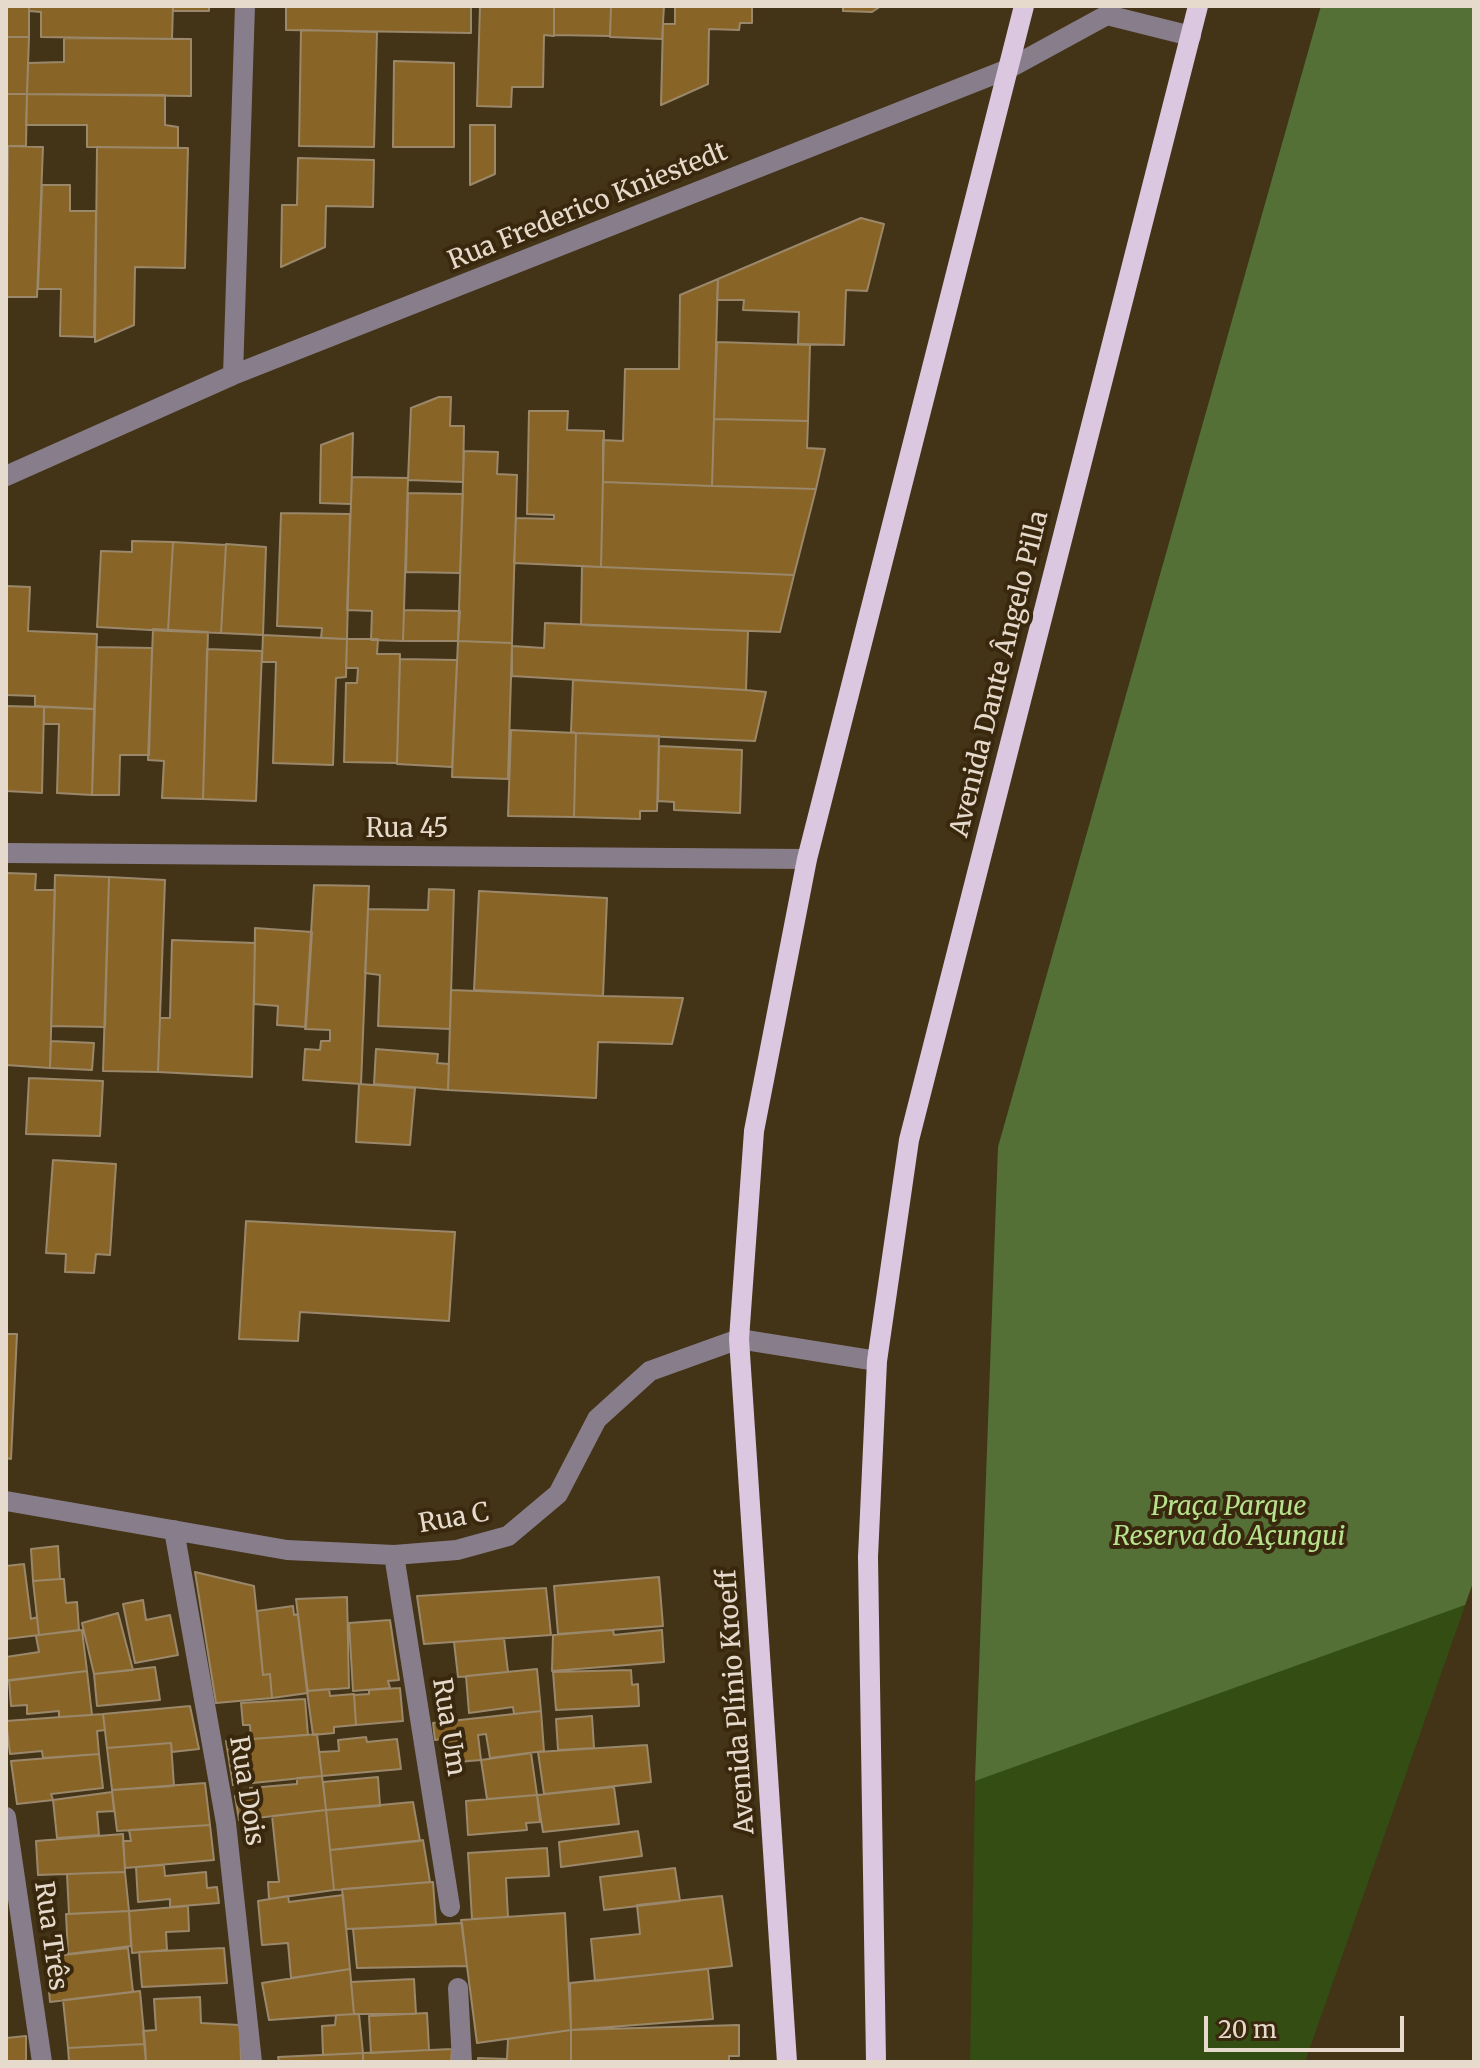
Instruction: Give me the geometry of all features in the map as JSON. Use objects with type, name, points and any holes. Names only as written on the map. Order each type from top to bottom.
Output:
[{"type":"main road","points":[[739,1339],[754,1131],[807,859],[1024,6]]},
{"type":"main road","name":"Avenida Dante Ângelo Pilla","points":[[877,1361],[909,1140],[1198,6]]},
{"type":"main road","name":"Avenida Plínio Kroeff","points":[[739,1339],[787,2062]]},
{"type":"main road","points":[[876,2062],[868,1557],[877,1361]]},
{"type":"street","points":[[233,375],[245,6]]},
{"type":"street","name":"Rua Frederico Kniestedt","points":[[6,476],[233,375],[1008,69],[1107,15],[1191,36]]},
{"type":"street","name":"Rua 45","points":[[6,853],[807,859]]},
{"type":"street","name":"Rua C","points":[[6,1501],[287,1550],[394,1555],[457,1550],[508,1536],[558,1494],[597,1419],[650,1371],[739,1339],[877,1361]]},
{"type":"street","name":"Rua Dois","points":[[174,1530],[226,1823],[252,2062]]},
{"type":"street","name":"Rua Um","points":[[394,1555],[450,1907]]},
{"type":"street","name":"Rua Três","points":[[6,1817],[42,2062]]},
{"type":"street","points":[[458,1988],[462,2062]]},
{"type":"green space","name":"Praça Parque Reserva do Açungui","points":[[1321,6],[1474,6],[1474,1580],[1305,2062],[970,2062],[975,1781],[998,1147]]},
{"type":"green space","name":"Praça Parque Reserva do Açungui","points":[[1321,6],[1474,6],[1474,1580],[1465,1605],[975,1781],[998,1147]]},
{"type":"building","points":[[6,6],[29,6],[29,37],[6,37]]},
{"type":"building","points":[[29,6],[173,6],[172,39],[41,37],[41,12],[29,11]]},
{"type":"building","points":[[173,6],[209,6],[209,11],[173,11]]},
{"type":"building","points":[[286,6],[471,6],[471,33],[286,30]]},
{"type":"building","points":[[480,6],[554,6],[554,36],[544,35],[543,87],[512,87],[511,107],[477,106]]},
{"type":"building","points":[[554,6],[611,6],[610,36],[554,35]]},
{"type":"building","points":[[611,6],[664,6],[662,39],[610,37]]},
{"type":"building","points":[[675,6],[752,6],[752,23],[740,23],[739,30],[709,29],[708,84],[661,105],[663,24],[675,24]]},
{"type":"building","points":[[843,6],[881,6],[872,12],[843,11]]},
{"type":"building","points":[[301,30],[377,32],[374,147],[299,146]]},
{"type":"building","points":[[6,37],[29,37],[27,94],[6,94]]},
{"type":"building","points":[[64,38],[191,39],[191,96],[27,94],[28,63],[64,62]]},
{"type":"building","points":[[394,61],[454,63],[454,147],[393,147]]},
{"type":"building","points":[[6,94],[27,94],[26,146],[6,146]]},
{"type":"building","points":[[27,94],[165,95],[165,125],[178,127],[178,148],[87,147],[87,125],[26,125]]},
{"type":"building","points":[[470,125],[495,125],[495,174],[470,185]]},
{"type":"building","points":[[8,146],[43,147],[37,297],[7,297],[6,336]]},
{"type":"building","points":[[97,147],[188,148],[185,268],[135,267],[134,325],[95,342]]},
{"type":"building","points":[[298,158],[374,160],[373,207],[326,206],[325,247],[281,267],[282,205],[297,205]]},
{"type":"building","points":[[42,185],[70,185],[70,211],[96,211],[94,337],[60,336],[61,289],[38,289]]},
{"type":"building","points":[[861,218],[884,224],[867,291],[846,290],[844,345],[798,344],[799,312],[743,310],[744,300],[717,300],[718,279]]},
{"type":"building","points":[[718,279],[712,486],[603,482],[603,440],[623,441],[625,369],[679,369],[680,295]]},
{"type":"building","points":[[717,342],[810,345],[808,421],[714,419]]},
{"type":"building","points":[[439,397],[451,397],[450,426],[464,426],[463,482],[408,480],[411,408]]},
{"type":"building","points":[[529,411],[568,411],[567,430],[604,431],[601,567],[514,563],[516,518],[554,519],[554,515],[527,514]]},
{"type":"building","points":[[714,419],[808,421],[807,448],[825,449],[816,489],[712,486]]},
{"type":"building","points":[[353,433],[351,504],[320,503],[321,445]]},
{"type":"building","points":[[464,451],[498,452],[497,474],[517,475],[512,643],[458,641]]},
{"type":"building","points":[[352,477],[408,478],[403,641],[371,640],[372,611],[347,610]]},
{"type":"building","points":[[603,482],[816,489],[794,575],[601,567]]},
{"type":"building","points":[[408,493],[463,494],[460,573],[406,572]]},
{"type":"building","points":[[281,513],[350,514],[347,639],[321,638],[322,628],[277,626]]},
{"type":"building","points":[[132,541],[173,542],[168,631],[97,627],[101,551],[132,552]]},
{"type":"building","points":[[173,542],[226,545],[221,633],[168,631]]},
{"type":"building","points":[[226,544],[266,547],[263,635],[221,633]]},
{"type":"building","points":[[582,566],[794,575],[780,632],[581,625]]},
{"type":"building","points":[[6,586],[30,587],[28,631],[97,634],[94,709],[35,706],[35,696],[6,695]]},
{"type":"building","points":[[404,610],[460,611],[458,641],[403,641]]},
{"type":"building","points":[[545,623],[748,631],[746,690],[512,676],[512,646],[544,648]]},
{"type":"building","points":[[153,629],[208,632],[203,799],[162,798],[164,761],[148,760]]},
{"type":"building","points":[[263,635],[347,639],[346,677],[336,678],[333,765],[273,763],[276,662],[262,662]]},
{"type":"building","points":[[347,639],[378,639],[377,654],[400,654],[397,763],[344,762],[346,683],[357,683],[358,668],[346,668]]},
{"type":"building","points":[[458,641],[512,643],[508,779],[452,777]]},
{"type":"building","points":[[97,647],[152,648],[149,755],[120,755],[119,795],[92,795]]},
{"type":"building","points":[[207,649],[262,651],[256,801],[203,799]]},
{"type":"building","points":[[400,659],[457,660],[452,767],[397,764]]},
{"type":"building","points":[[573,680],[766,692],[755,741],[576,733],[571,732]]},
{"type":"building","points":[[6,706],[44,707],[42,793],[6,791]]},
{"type":"building","points":[[44,707],[94,709],[92,795],[57,793],[59,724],[44,724]]},
{"type":"building","points":[[511,730],[576,733],[574,817],[508,816]]},
{"type":"building","points":[[576,733],[659,736],[657,811],[640,811],[640,819],[574,817]]},
{"type":"building","points":[[659,746],[742,750],[740,813],[674,810],[674,802],[658,801]]},
{"type":"building","points":[[6,873],[36,874],[35,890],[55,890],[50,1068],[6,1065]]},
{"type":"building","points":[[55,875],[109,877],[105,1027],[51,1026]]},
{"type":"building","points":[[109,877],[165,880],[158,1072],[103,1071]]},
{"type":"building","points":[[314,885],[369,886],[361,1084],[303,1080],[305,1049],[320,1050],[321,1041],[330,1041],[330,1030],[305,1029]]},
{"type":"building","points":[[429,889],[454,890],[450,1029],[378,1026],[380,975],[365,973],[368,909],[428,910]]},
{"type":"building","points":[[479,891],[607,898],[603,996],[474,990]]},
{"type":"building","points":[[255,928],[312,932],[306,1027],[277,1025],[278,1006],[254,1004]]},
{"type":"building","points":[[172,940],[255,943],[252,1077],[158,1072],[160,1018],[170,1018]]},
{"type":"building","points":[[451,990],[683,998],[672,1044],[598,1042],[596,1098],[448,1090]]},
{"type":"building","points":[[51,1041],[94,1043],[92,1070],[50,1068]]},
{"type":"building","points":[[376,1049],[438,1054],[437,1063],[449,1064],[448,1090],[374,1084]]},
{"type":"building","points":[[29,1078],[103,1081],[100,1136],[26,1134]]},
{"type":"building","points":[[359,1084],[415,1088],[410,1145],[356,1142]]},
{"type":"building","points":[[53,1160],[116,1164],[110,1255],[96,1254],[94,1273],[65,1272],[66,1254],[46,1253]]},
{"type":"building","points":[[246,1221],[455,1232],[449,1321],[300,1312],[298,1341],[239,1339]]},
{"type":"building","points":[[6,1334],[17,1334],[11,1459],[6,1458]]},
{"type":"building","points":[[58,1546],[60,1579],[33,1581],[31,1549]]},
{"type":"building","points":[[24,1564],[31,1619],[37,1617],[39,1635],[6,1639],[6,1566]]},
{"type":"building","points":[[195,1572],[254,1586],[263,1675],[270,1674],[272,1698],[216,1703]]},
{"type":"building","points":[[659,1577],[663,1626],[558,1634],[554,1586]]},
{"type":"building","points":[[64,1579],[66,1603],[77,1602],[79,1630],[39,1635],[33,1581]]},
{"type":"building","points":[[546,1588],[551,1635],[424,1644],[417,1596]]},
{"type":"building","points":[[347,1597],[349,1688],[307,1691],[296,1599]]},
{"type":"building","points":[[143,1600],[146,1620],[170,1615],[178,1655],[135,1663],[123,1604]]},
{"type":"building","points":[[293,1606],[294,1615],[298,1614],[308,1693],[272,1698],[270,1674],[263,1675],[257,1611]]},
{"type":"building","points":[[118,1613],[133,1670],[94,1674],[82,1623]]},
{"type":"building","points":[[390,1620],[399,1680],[388,1681],[390,1688],[353,1691],[349,1623]]},
{"type":"building","points":[[82,1630],[87,1671],[6,1681],[6,1657],[39,1652],[36,1636]]},
{"type":"building","points":[[613,1630],[614,1635],[662,1630],[664,1662],[552,1671],[553,1635]]},
{"type":"building","points":[[504,1638],[508,1672],[458,1677],[454,1642]]},
{"type":"building","points":[[155,1667],[160,1700],[97,1706],[94,1674]]},
{"type":"building","points":[[537,1669],[541,1711],[514,1714],[513,1707],[469,1713],[466,1676]]},
{"type":"building","points":[[631,1670],[632,1685],[638,1684],[639,1706],[556,1710],[553,1672]]},
{"type":"building","points":[[87,1671],[92,1715],[59,1717],[59,1711],[27,1714],[27,1705],[11,1706],[9,1680]]},
{"type":"building","points":[[400,1688],[403,1721],[356,1725],[354,1695],[369,1694],[369,1690]]},
{"type":"building","points":[[329,1689],[330,1696],[354,1694],[356,1725],[334,1727],[334,1733],[313,1735],[307,1691]]},
{"type":"building","points":[[305,1699],[308,1735],[251,1739],[250,1725],[243,1725],[241,1703]]},
{"type":"building","points":[[190,1706],[199,1749],[172,1752],[171,1743],[107,1748],[103,1714]]},
{"type":"building","points":[[541,1711],[544,1751],[490,1758],[486,1734],[478,1735],[481,1760],[446,1763],[442,1739],[435,1740],[433,1723]]},
{"type":"building","points":[[103,1714],[105,1730],[97,1731],[99,1754],[43,1758],[42,1751],[10,1754],[6,1721]]},
{"type":"building","points":[[592,1716],[594,1748],[558,1750],[556,1719]]},
{"type":"building","points":[[317,1734],[322,1776],[233,1785],[226,1741]]},
{"type":"building","points":[[366,1737],[367,1742],[397,1739],[401,1769],[322,1776],[319,1752],[339,1751],[338,1740]]},
{"type":"building","points":[[171,1743],[174,1786],[112,1790],[107,1748]]},
{"type":"building","points":[[647,1745],[651,1782],[544,1794],[538,1752]]},
{"type":"building","points":[[531,1753],[537,1795],[487,1799],[481,1760]]},
{"type":"building","points":[[99,1754],[103,1788],[51,1794],[53,1800],[17,1804],[11,1761]]},
{"type":"building","points":[[322,1776],[326,1810],[239,1820],[235,1796],[250,1795],[250,1788],[297,1784],[297,1778]]},
{"type":"building","points":[[378,1777],[380,1806],[326,1810],[323,1782]]},
{"type":"building","points":[[205,1783],[210,1825],[117,1831],[112,1790]]},
{"type":"building","points":[[614,1787],[619,1824],[543,1832],[537,1795]]},
{"type":"building","points":[[112,1792],[114,1811],[97,1812],[99,1835],[57,1838],[53,1800]]},
{"type":"building","points":[[537,1795],[540,1822],[526,1823],[527,1830],[468,1835],[466,1801]]},
{"type":"building","points":[[413,1802],[420,1841],[330,1850],[326,1810]]},
{"type":"building","points":[[326,1810],[334,1890],[269,1899],[268,1882],[279,1882],[272,1816]]},
{"type":"building","points":[[210,1825],[214,1860],[125,1868],[123,1841],[131,1841],[129,1830]]},
{"type":"building","points":[[638,1831],[642,1856],[561,1867],[559,1842]]},
{"type":"building","points":[[123,1834],[125,1872],[38,1875],[36,1841]]},
{"type":"building","points":[[423,1840],[430,1882],[334,1890],[330,1850]]},
{"type":"building","points":[[547,1848],[549,1876],[506,1878],[508,1917],[472,1919],[468,1853]]},
{"type":"building","points":[[164,1865],[165,1876],[206,1872],[207,1888],[217,1887],[219,1903],[170,1907],[170,1899],[138,1902],[136,1867]]},
{"type":"building","points":[[675,1868],[680,1901],[604,1910],[600,1877]]},
{"type":"building","points":[[125,1872],[129,1911],[69,1914],[67,1874]]},
{"type":"building","points":[[433,1882],[436,1925],[346,1929],[342,1889]]},
{"type":"building","points":[[343,1895],[350,1969],[291,1978],[288,1943],[262,1945],[258,1901],[288,1896],[289,1902]]},
{"type":"building","points":[[722,1896],[732,1966],[595,1981],[591,1939],[640,1934],[637,1905]]},
{"type":"building","points":[[188,1906],[189,1931],[166,1932],[167,1950],[132,1953],[129,1911]]},
{"type":"building","points":[[129,1911],[131,1946],[68,1954],[66,1914]]},
{"type":"building","points":[[565,1913],[571,2030],[477,2043],[461,1920]]},
{"type":"building","points":[[462,1923],[467,1966],[357,1968],[353,1929]]},
{"type":"building","points":[[128,1948],[133,1992],[50,2002],[46,1957]]},
{"type":"building","points":[[224,1948],[227,1983],[142,1987],[139,1952]]},
{"type":"building","points":[[350,1969],[354,2014],[269,2020],[262,1983]]},
{"type":"building","points":[[708,1969],[713,2019],[571,2030],[570,1983]]},
{"type":"building","points":[[414,1979],[416,2014],[354,2014],[351,1982]]},
{"type":"building","points":[[140,1991],[145,2044],[68,2048],[63,2000]]},
{"type":"building","points":[[200,1997],[201,2023],[240,2025],[241,2062],[146,2062],[143,2031],[156,2030],[154,1999]]},
{"type":"building","points":[[427,2013],[429,2050],[371,2053],[369,2016]]},
{"type":"building","points":[[359,2014],[363,2053],[323,2055],[322,2026],[335,2025],[336,2015]]},
{"type":"building","points":[[739,2025],[739,2056],[729,2056],[729,2062],[571,2062],[571,2030]]},
{"type":"building","points":[[571,2030],[571,2062],[478,2062],[478,2058],[507,2059],[508,2039]]},
{"type":"building","points":[[26,2036],[26,2062],[6,2062],[6,2038]]},
{"type":"building","points":[[145,2044],[146,2062],[69,2062],[68,2048]]},
{"type":"building","points":[[452,2049],[451,2062],[363,2062],[363,2053]]},
{"type":"building","points":[[363,2053],[363,2062],[279,2062],[278,2057]]}]
